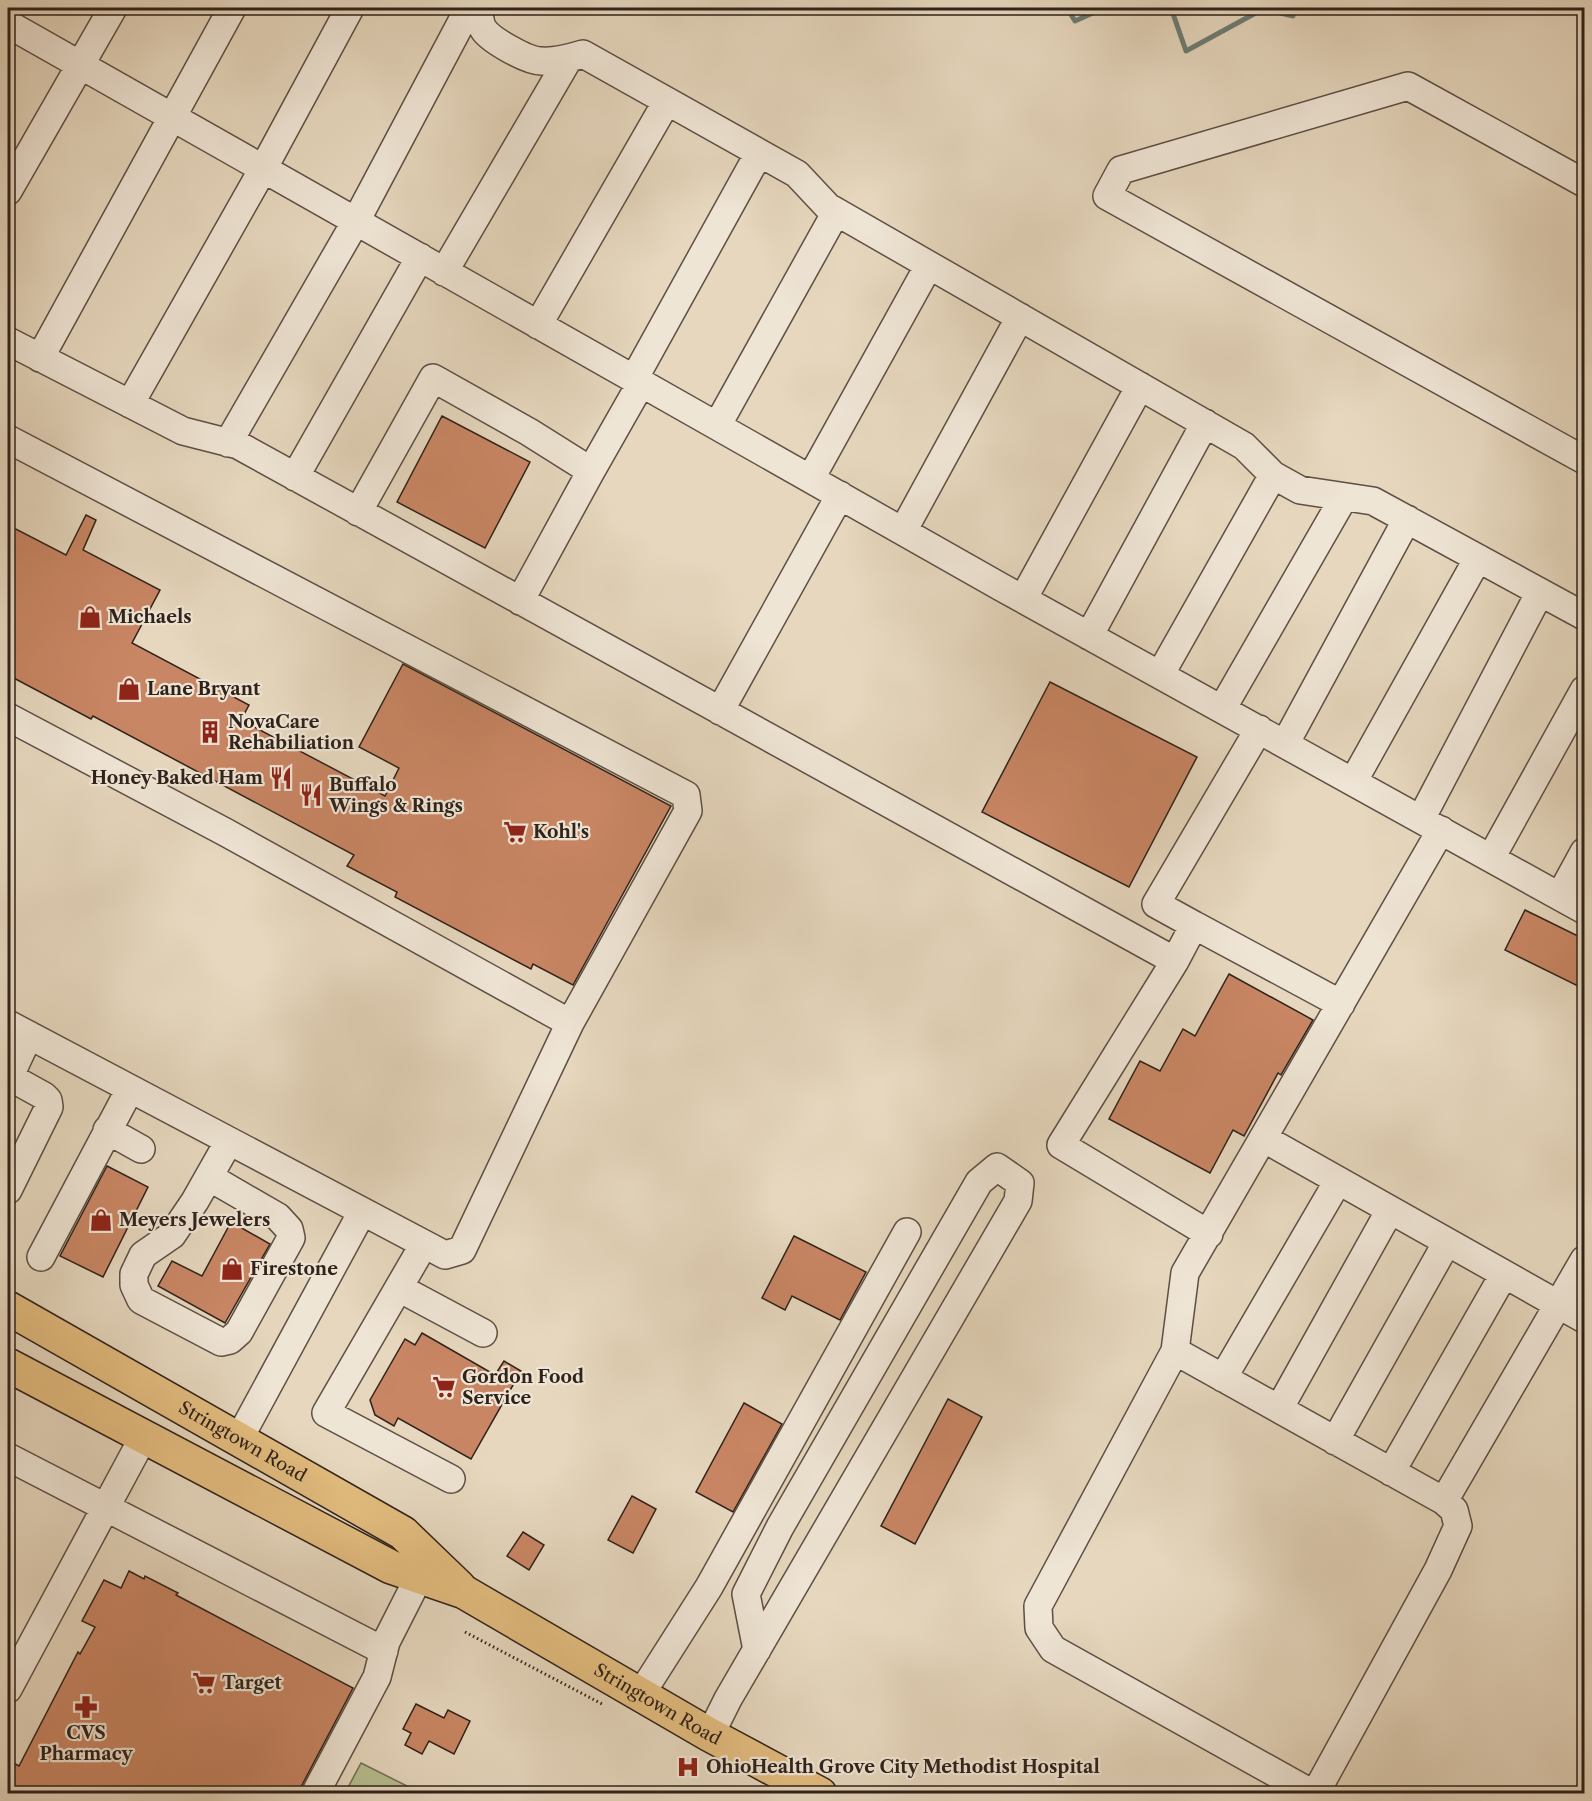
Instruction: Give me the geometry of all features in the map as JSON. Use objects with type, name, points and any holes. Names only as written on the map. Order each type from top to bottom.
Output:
[{"type":"main road","name":"Stringtown Road","points":[[8,1308],[403,1533],[464,1592]]},
{"type":"main road","name":"Stringtown Road","points":[[8,1365],[391,1567],[464,1592],[710,1735],[820,1794]]},
{"type":"lane","points":[[8,191],[113,8]]},
{"type":"lane","points":[[40,357],[232,8]]},
{"type":"lane","points":[[130,404],[263,169],[350,8]]},
{"type":"lane","points":[[228,443],[356,221],[469,8]]},
{"type":"lane","points":[[479,8],[483,30],[519,55],[540,62],[583,54],[797,174],[828,207],[1244,446],[1273,475],[1300,490],[1373,501],[1584,616]]},
{"type":"lane","points":[[8,24],[1023,599],[1584,910]]},
{"type":"lane","points":[[444,272],[569,58]]},
{"type":"lane","points":[[1584,183],[1408,86],[1121,170],[1107,196],[1584,460]]},
{"type":"lane","points":[[538,325],[667,101]]},
{"type":"lane","points":[[520,601],[759,153]]},
{"type":"lane","points":[[717,426],[836,212]]},
{"type":"lane","points":[[295,477],[420,257]]},
{"type":"lane","points":[[811,478],[929,265]]},
{"type":"lane","points":[[903,531],[1020,317]]},
{"type":"lane","points":[[8,341],[183,431],[238,446],[1175,960]]},
{"type":"lane","points":[[358,512],[433,378],[529,432],[591,471]]},
{"type":"lane","points":[[1023,599],[1140,386]]},
{"type":"lane","points":[[1089,636],[1205,423]]},
{"type":"lane","points":[[8,439],[686,795],[688,811],[570,1023],[462,1250],[446,1255],[18,1029],[8,1078],[44,1096],[48,1100],[49,1107],[8,1190]]},
{"type":"lane","points":[[1160,675],[1273,475]]},
{"type":"lane","points":[[720,711],[840,495]]},
{"type":"lane","points":[[1222,709],[1344,496]]},
{"type":"lane","points":[[1285,744],[1407,519]]},
{"type":"lane","points":[[1353,782],[1478,558]]},
{"type":"lane","points":[[1174,1352],[1444,1501],[1454,1510],[1458,1526],[1438,1570],[1314,1794],[1053,1649],[1039,1628],[1038,1606],[1174,1352],[1185,1273],[1341,1005],[1431,825],[1540,592]]},
{"type":"lane","points":[[1491,858],[1584,690]]},
{"type":"lane","points":[[8,717],[216,827],[570,1023]]},
{"type":"lane","points":[[1259,729],[1156,904],[1341,1005]]},
{"type":"lane","points":[[1560,896],[1584,852]]},
{"type":"lane","points":[[1194,925],[1175,960],[1060,1145],[1209,1234]]},
{"type":"lane","points":[[41,1257],[130,1089]]},
{"type":"lane","points":[[107,1130],[141,1149]]},
{"type":"lane","points":[[1263,1138],[1584,1319]]},
{"type":"lane","points":[[208,1177],[278,1217],[289,1229],[291,1238],[239,1332],[230,1340],[221,1342],[141,1299],[134,1285],[134,1274],[143,1255],[172,1235],[195,1201],[208,1177],[229,1141]]},
{"type":"lane","points":[[710,1735],[1018,1201],[1020,1184],[997,1167],[979,1182],[780,1527],[746,1594],[757,1650]]},
{"type":"lane","points":[[1223,1378],[1338,1181]]},
{"type":"lane","points":[[1279,1409],[1390,1210]]},
{"type":"lane","points":[[239,1440],[362,1212]]},
{"type":"lane","points":[[642,1694],[714,1577],[906,1232]]},
{"type":"lane","points":[[1335,1441],[1447,1242]]},
{"type":"lane","points":[[424,1244],[326,1413],[451,1479]]},
{"type":"lane","points":[[1444,1501],[1584,1260]]},
{"type":"lane","points":[[1391,1472],[1504,1274]]},
{"type":"lane","points":[[399,1288],[483,1333]]},
{"type":"lane","points":[[8,1689],[144,1436]]},
{"type":"lane","points":[[8,1457],[384,1651]]},
{"type":"lane","points":[[315,1794],[377,1677],[386,1642],[419,1577]]},
{"type":"green space","points":[[361,1763],[421,1793],[345,1793]]},
{"type":"building","points":[[442,416],[530,462],[485,548],[397,502]]},
{"type":"building","points":[[86,515],[96,520],[83,550],[160,590],[132,643],[249,705],[241,720],[385,796],[399,768],[359,747],[403,664],[671,806],[573,985],[533,964],[531,969],[395,897],[397,892],[347,866],[354,855],[93,716],[91,719],[8,675],[8,525],[66,555]]},
{"type":"building","points":[[1050,682],[1197,757],[1129,887],[982,812]]},
{"type":"building","points":[[1525,910],[1584,939],[1584,972],[1578,986],[1505,950]]},
{"type":"building","points":[[1229,974],[1313,1020],[1281,1075],[1278,1073],[1244,1136],[1233,1130],[1210,1173],[1109,1119],[1140,1061],[1160,1071],[1183,1029],[1195,1036]]},
{"type":"building","name":"Meyers Jewelers","points":[[107,1166],[148,1187],[103,1277],[60,1256]]},
{"type":"building","name":"Firestone","points":[[231,1222],[270,1244],[225,1323],[158,1286],[172,1261],[202,1276]]},
{"type":"building","points":[[794,1236],[866,1272],[840,1320],[792,1296],[785,1310],[762,1298]]},
{"type":"building","name":"Gordon Food Service","points":[[422,1333],[495,1375],[504,1361],[521,1371],[471,1459],[398,1418],[394,1426],[375,1415],[370,1400],[405,1339],[415,1345]]},
{"type":"building","points":[[948,1399],[982,1417],[915,1544],[881,1526]]},
{"type":"building","points":[[744,1403],[782,1424],[733,1512],[696,1492]]},
{"type":"building","points":[[632,1496],[656,1509],[633,1553],[608,1540]]},
{"type":"building","points":[[523,1532],[544,1545],[529,1570],[507,1556]]},
{"type":"building","name":"Target","points":[[129,1571],[144,1579],[145,1576],[178,1593],[176,1595],[353,1688],[299,1794],[8,1794],[8,1760],[19,1766],[78,1652],[80,1654],[95,1627],[82,1621],[104,1580],[121,1588]]},
{"type":"building","points":[[416,1704],[444,1718],[448,1710],[470,1721],[454,1754],[429,1741],[422,1754],[405,1745],[411,1733],[403,1729]]},
{"type":"waterway","points":[[1067,8],[1075,21],[1104,8]]},
{"type":"waterway","points":[[1171,8],[1186,51],[1263,9],[1293,16],[1293,8]]},
{"type":"place","name":"Michaels","points":[[90,617]]},
{"type":"place","name":"Lane Bryant","points":[[129,689]]},
{"type":"place","name":"NovaCare Rehabiliation","points":[[210,732]]},
{"type":"place","name":"Honey Baked Ham","points":[[281,778]]},
{"type":"place","name":"Buffalo Wings & Rings","points":[[311,795]]},
{"type":"place","name":"Kohl's","points":[[515,832]]},
{"type":"place","name":"Meyers Jewelers","points":[[101,1220]]},
{"type":"place","name":"Firestone","points":[[232,1269]]},
{"type":"place","name":"Gordon Food Service","points":[[444,1387]]},
{"type":"place","name":"Target","points":[[204,1683]]},
{"type":"place","name":"CVS Pharmacy","points":[[86,1707]]},
{"type":"place","name":"OhioHealth Grove City Methodist Hospital","points":[[688,1767]]}]
